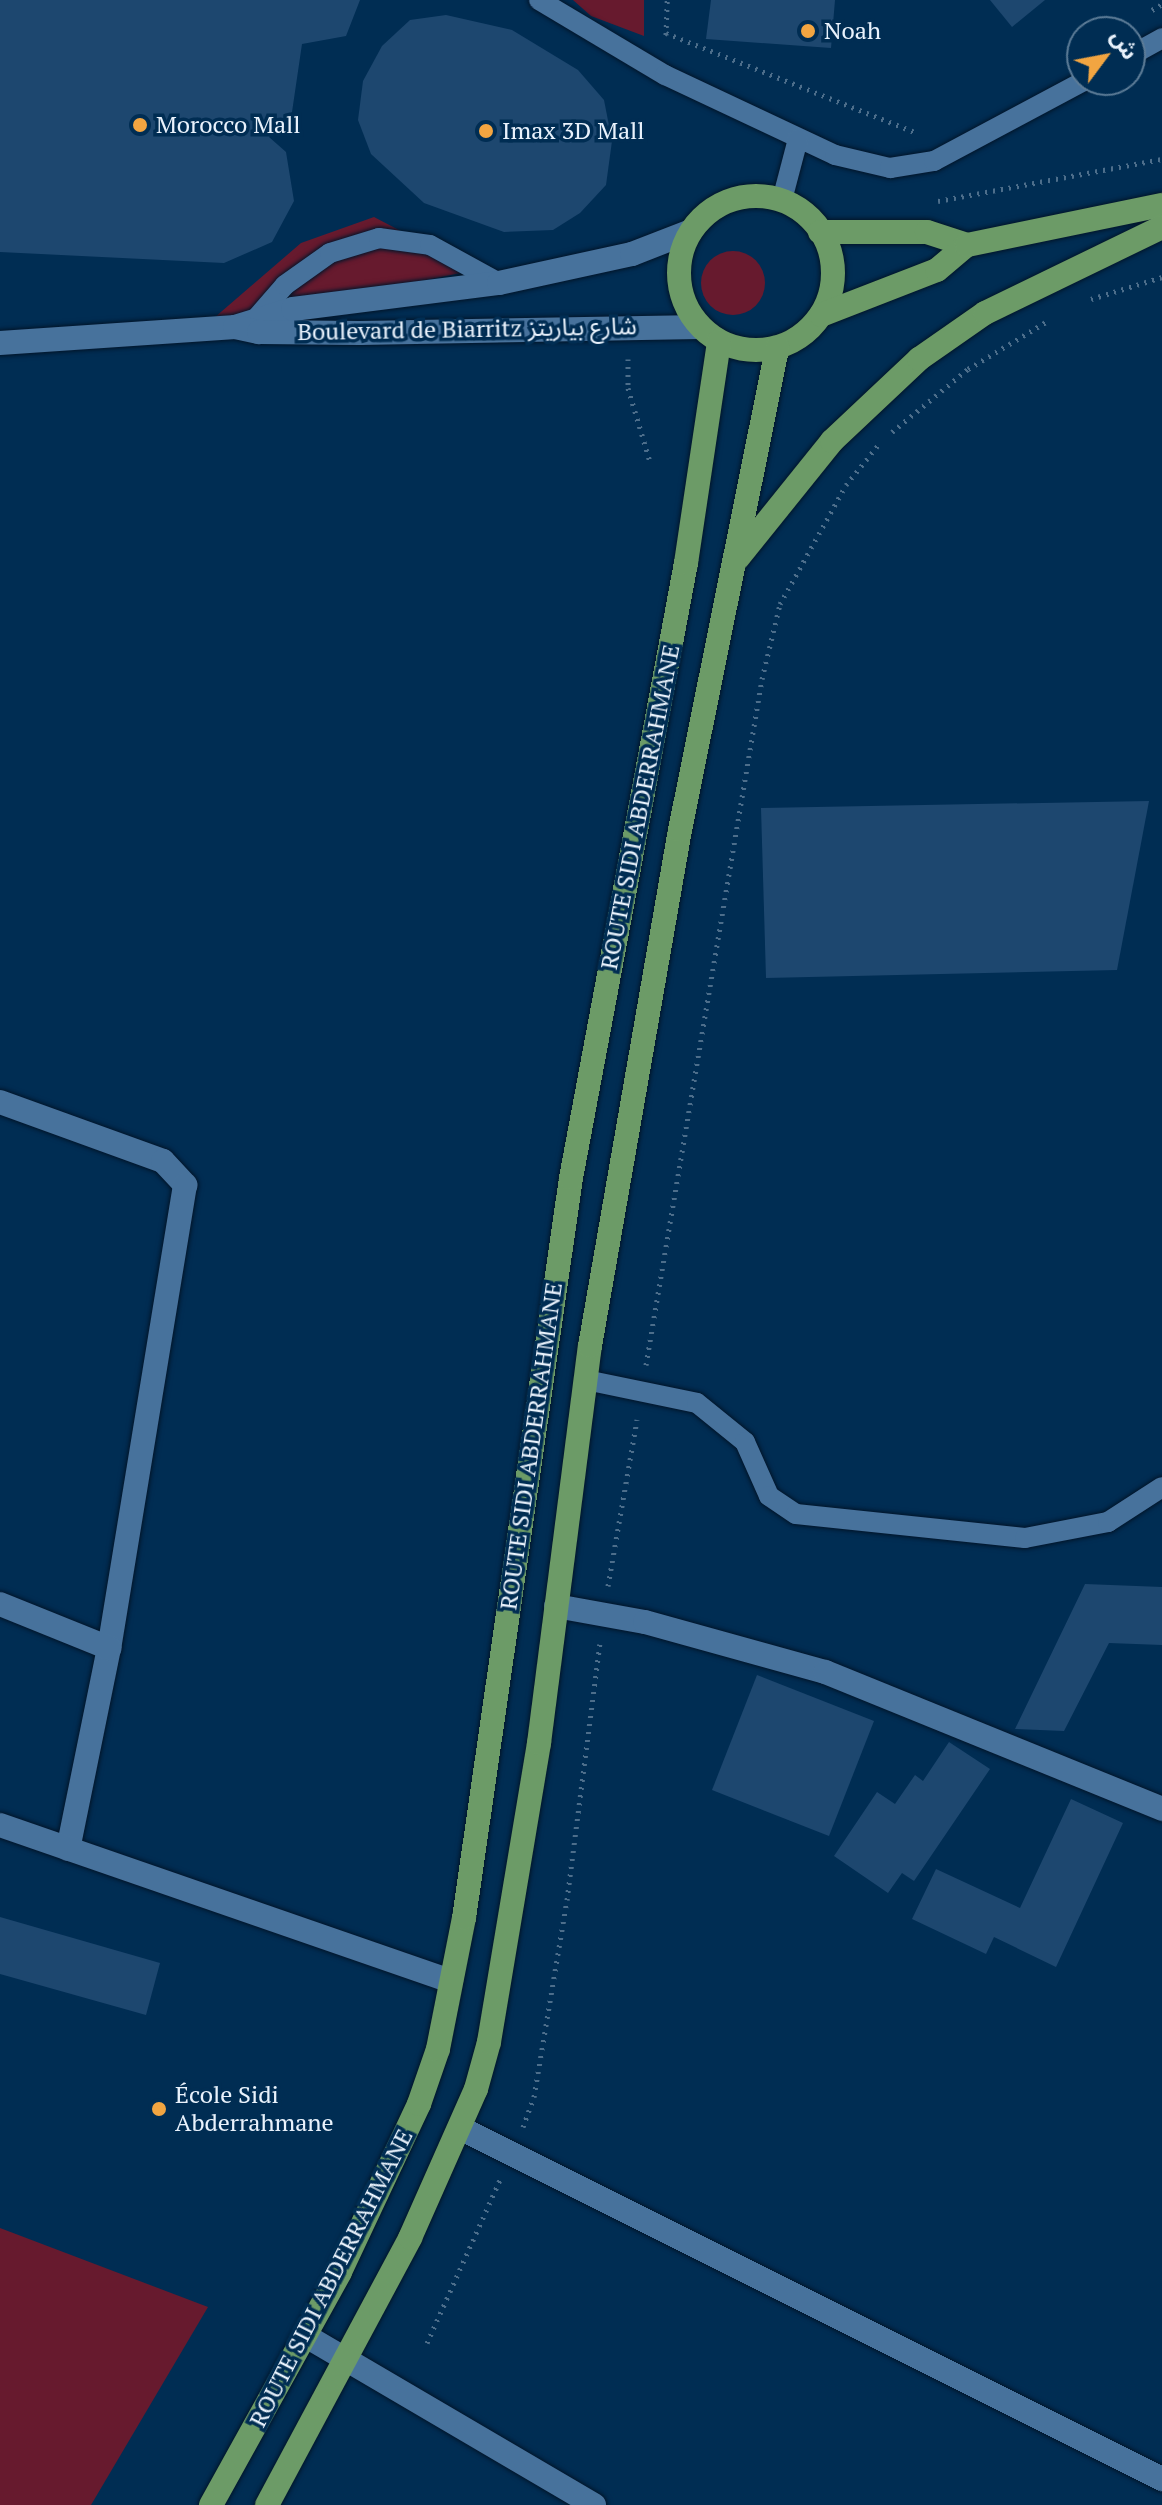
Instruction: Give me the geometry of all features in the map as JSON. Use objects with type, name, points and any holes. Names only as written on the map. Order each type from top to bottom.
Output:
[{"type":"main road","points":[[821,315],[833,270],[820,232],[803,213],[782,200],[752,196],[728,201],[691,231],[679,274],[686,305],[710,334],[748,350],[777,348],[802,336],[821,315],[937,270],[967,245],[1162,205]]},
{"type":"main road","points":[[732,566],[818,456],[919,359],[985,313],[1162,227]]},
{"type":"main road","points":[[820,232],[927,232],[967,245]]},
{"type":"main road","name":"ROUTE SIDI ABDERRAHMANE","points":[[211,2505],[306,2336],[419,2104],[438,2049],[451,1981],[571,1178],[686,563],[710,334]]},
{"type":"main road","name":"ROUTE SIDI ABDERRAHMANE","points":[[267,2505],[410,2238],[460,2128],[476,2089],[503,1980],[586,1380],[646,1023],[732,566],[777,348]]},
{"type":"street","name":"Boulevard de Biarritz شارع بياريتز","points":[[235,327],[258,316],[499,283],[632,254],[691,231]]},
{"type":"street","name":"Boulevard de Biarritz شارع بياريتز","points":[[0,343],[235,327],[259,332],[710,334]]},
{"type":"street","points":[[0,1102],[163,1161],[185,1185],[109,1648],[68,1849]]},
{"type":"street","points":[[0,1604],[109,1648]]},
{"type":"street","points":[[556,1606],[604,1614],[825,1672],[1162,1809]]},
{"type":"street","points":[[0,1825],[451,1981]]},
{"type":"street","points":[[460,2128],[1162,2479]]},
{"type":"street","points":[[306,2336],[594,2505]]},
{"type":"lane","points":[[539,0],[665,75],[798,139],[862,162],[914,167],[1066,90]]},
{"type":"lane","points":[[782,200],[798,139]]},
{"type":"lane","points":[[258,316],[285,285],[330,253],[379,238],[430,245],[499,283]]},
{"type":"lane","points":[[586,1380],[697,1403],[727,1422],[745,1442],[769,1496],[796,1514],[1025,1538],[1108,1522],[1162,1487]]},
{"type":"path","points":[[665,75],[667,0]]},
{"type":"path","points":[[666,33],[888,124],[929,134]]},
{"type":"path","points":[[932,202],[1162,159]]},
{"type":"path","points":[[1085,301],[1162,277]]},
{"type":"path","points":[[427,2343],[512,2154],[534,2097],[557,1961],[604,1614],[762,679],[780,604],[846,485],[880,442],[962,373],[1054,317]]},
{"type":"shaded area","points":[[573,0],[644,0],[644,36],[591,16]]},
{"type":"shaded area","points":[[374,217],[464,264],[486,268],[207,324],[301,243]]},
{"type":"shaded area","points":[[733,251],[751,257],[759,265],[765,283],[759,301],[751,309],[733,315],[715,309],[707,301],[701,283],[707,265],[715,257]]},
{"type":"shaded area","points":[[0,2228],[208,2307],[91,2505],[0,2505]]},
{"type":"building","name":"Morocco Mall","points":[[0,0],[360,0],[346,36],[302,44],[292,112],[269,137],[286,152],[294,201],[272,242],[224,263],[0,252]]},
{"type":"building","points":[[711,0],[835,0],[831,48],[706,39]]},
{"type":"building","points":[[990,0],[1045,0],[1012,27]]},
{"type":"building","name":"Imax 3D Mall","points":[[446,15],[512,30],[578,70],[604,100],[612,141],[606,185],[580,213],[553,230],[504,232],[424,203],[371,154],[358,120],[363,81],[382,46],[410,20]]},
{"type":"building","points":[[1149,801],[1117,970],[766,978],[761,808]]},
{"type":"building","points":[[1085,1584],[1162,1587],[1162,1645],[1109,1643],[1064,1731],[1015,1729]]},
{"type":"building","points":[[757,1675],[874,1721],[829,1836],[712,1790]]},
{"type":"building","points":[[949,1742],[990,1769],[914,1881],[902,1873],[888,1893],[834,1856],[877,1792],[895,1804],[915,1775],[923,1781]]},
{"type":"building","points":[[1071,1799],[1123,1823],[1056,1967],[994,1937],[986,1954],[912,1919],[936,1869],[1020,1908]]},
{"type":"building","points":[[0,1917],[160,1963],[146,2015],[0,1974]]},
{"type":"place","name":"Noah","points":[[808,31]]},
{"type":"place","name":"Morocco Mall","points":[[140,125]]},
{"type":"place","name":"Imax 3D Mall","points":[[486,131]]},
{"type":"place","name":"École Sidi Abderrahmane","points":[[159,2109]]}]
